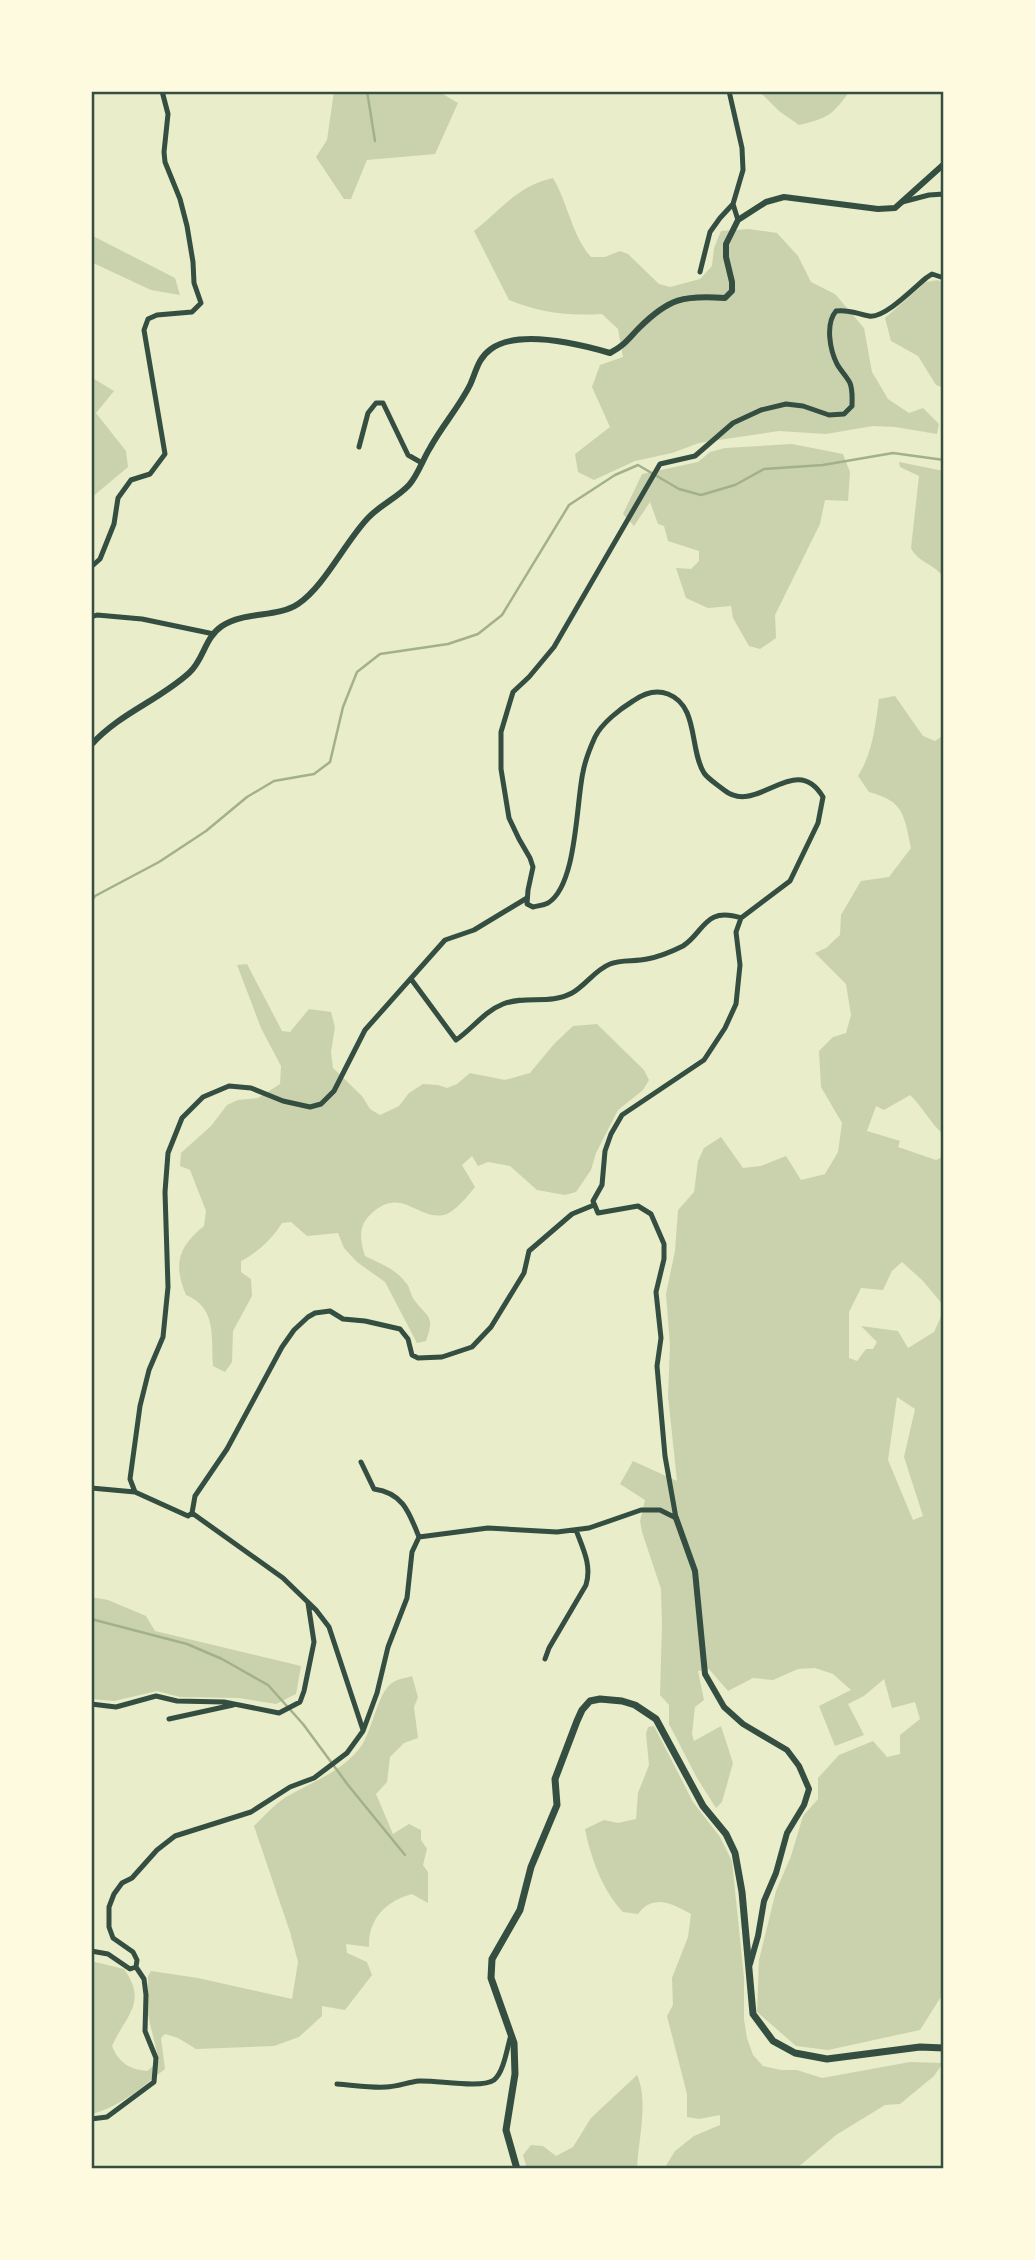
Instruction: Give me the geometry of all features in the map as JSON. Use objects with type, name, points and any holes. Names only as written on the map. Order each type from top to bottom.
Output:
[{"type":"main road","points":[[517,2169],[506,2130],[514,2074],[514,2043],[491,1978],[492,1959],[520,1910],[531,1867],[557,1805],[555,1779],[577,1721],[590,1701],[622,1701],[635,1705],[656,1719],[703,1806],[726,1834],[735,1853],[742,1892],[754,2014],[773,2041],[795,2053],[827,2059],[920,2047],[944,2048]]},
{"type":"street","points":[[91,567],[100,559],[114,524],[118,498],[131,480],[149,474],[165,454],[144,330],[148,319],[158,315],[192,312],[201,303],[194,283],[187,226],[180,199],[165,162],[168,114],[162,91]]},
{"type":"street","points":[[700,272],[710,232],[733,204],[743,170],[742,148],[729,91]]},
{"type":"street","points":[[91,745],[107,728],[191,672],[208,639],[222,626],[245,616],[297,605],[316,586],[368,517],[411,484],[471,384],[478,364],[491,349],[512,340],[552,340],[610,353],[624,345],[652,315],[670,303],[686,298],[725,298],[732,291],[726,244],[738,219],[765,202],[784,197],[878,209],[895,208],[944,164]]},
{"type":"street","points":[[899,203],[944,194]]},
{"type":"street","points":[[733,204],[738,219]]},
{"type":"street","points":[[749,1966],[764,1902],[776,1873],[787,1833],[804,1805],[809,1789],[799,1766],[787,1750],[743,1724],[724,1707],[705,1674],[695,1571],[676,1518],[665,1456],[657,1366],[661,1338],[656,1292],[664,1259],[664,1244],[650,1214],[638,1206],[597,1213],[593,1202],[602,1185],[608,1143],[622,1115],[704,1060],[725,1028],[736,1004],[740,965],[736,932],[741,918],[789,881],[818,823],[823,797],[817,786],[805,780],[782,783],[755,796],[738,797],[728,793],[704,773],[686,711],[679,702],[668,694],[653,692],[643,695],[620,709],[596,735],[583,771],[569,870],[559,891],[549,903],[533,907],[527,904],[527,898],[533,867],[509,818],[502,769],[501,732],[513,692],[554,647],[660,464],[695,456],[733,423],[761,410],[786,404],[803,406],[829,415],[844,414],[852,406],[852,393],[849,382],[836,363],[829,323],[832,316],[836,311],[842,310],[851,310],[870,317],[880,315],[932,274],[944,278]]},
{"type":"street","points":[[359,447],[368,413],[376,403],[383,403],[408,455],[422,463]]},
{"type":"street","points":[[91,617],[97,615],[142,619],[214,634]]},
{"type":"street","points":[[135,1492],[130,1479],[140,1406],[149,1370],[163,1338],[168,1287],[165,1192],[168,1153],[182,1118],[203,1097],[229,1086],[251,1088],[283,1101],[310,1107],[321,1104],[334,1091],[365,1030],[444,940],[474,930],[527,898]]},
{"type":"street","points":[[411,979],[456,1040],[492,1010],[505,1003],[525,999],[555,1000],[589,982],[599,970],[612,963],[648,959],[684,945],[705,922],[716,917],[731,914],[741,918]]},
{"type":"street","points":[[192,1513],[195,1496],[233,1439],[282,1347],[308,1317],[315,1312],[330,1311],[343,1319],[400,1329],[408,1339],[412,1355],[418,1358],[442,1357],[472,1347],[491,1328],[524,1273],[529,1251],[572,1214],[594,1205]]},
{"type":"street","points":[[91,2119],[107,2117],[154,2082],[156,2057],[145,2031],[144,1979],[136,1967],[137,1960],[133,1952],[113,1938],[109,1927],[109,1907],[114,1894],[122,1883],[132,1878],[157,1850],[175,1836],[251,1812],[290,1787],[314,1777],[347,1753],[363,1731],[377,1693],[388,1647],[407,1598],[412,1552],[419,1537],[410,1514],[396,1496],[374,1489],[361,1462]]},
{"type":"street","points":[[91,1488],[135,1492],[188,1516],[192,1513]]},
{"type":"street","points":[[419,1537],[488,1528],[557,1532],[576,1530],[641,1510],[660,1510],[676,1518]]},
{"type":"street","points":[[192,1513],[283,1578],[329,1627],[363,1731]]},
{"type":"street","points":[[545,1659],[586,1585],[589,1574],[587,1559],[576,1530]]},
{"type":"street","points":[[91,1704],[116,1706],[156,1696],[177,1701],[236,1704],[279,1713],[300,1702],[304,1691],[314,1642],[308,1603]]},
{"type":"street","points":[[169,1719],[236,1704]]},
{"type":"street","points":[[91,1951],[108,1954],[130,1969],[136,1967]]},
{"type":"street","points":[[337,2084],[388,2087],[417,2081],[476,2085],[492,2081],[502,2073],[511,2035]]},
{"type":"green space","points":[[334,91],[438,91],[458,103],[435,154],[367,160],[351,199],[344,199],[316,157],[327,140]]},
{"type":"green space","points":[[759,91],[850,91],[829,114],[799,125],[779,111]]},
{"type":"green space","points":[[553,178],[579,239],[591,257],[605,257],[620,251],[628,254],[659,284],[670,287],[700,279],[712,266],[714,248],[721,231],[749,229],[777,233],[798,256],[811,282],[835,294],[864,328],[872,372],[888,399],[909,413],[923,408],[939,424],[937,434],[873,426],[826,434],[779,431],[699,443],[672,453],[635,461],[594,480],[578,472],[575,454],[610,427],[592,387],[600,365],[623,357],[618,329],[602,314],[554,313],[509,300],[474,231],[520,192]]},
{"type":"green space","points":[[91,235],[175,278],[180,295],[151,290],[91,262]]},
{"type":"green space","points":[[938,280],[944,284],[944,388],[936,385],[918,356],[891,341],[885,318],[926,282]]},
{"type":"green space","points":[[91,377],[114,391],[96,413],[126,451],[128,467],[91,498]]},
{"type":"green space","points":[[792,444],[843,454],[850,472],[848,501],[825,500],[820,524],[775,615],[776,638],[760,649],[749,646],[733,618],[731,606],[708,608],[686,598],[676,568],[691,569],[699,561],[699,551],[668,541],[664,526],[658,524],[650,502],[634,526],[623,514],[642,474],[698,462],[710,452],[725,448]]},
{"type":"green space","points":[[899,462],[944,471],[944,578],[911,548],[919,476],[900,467]]},
{"type":"green space","points":[[895,696],[923,736],[935,741],[944,735],[944,963],[941,972],[944,980],[944,1135],[910,1095],[884,1110],[876,1106],[867,1131],[900,1141],[898,1147],[936,1160],[944,1156],[944,1306],[902,1262],[892,1271],[883,1290],[861,1288],[849,1312],[849,1358],[857,1361],[866,1349],[873,1349],[877,1342],[861,1326],[898,1331],[908,1348],[934,1332],[944,1310],[944,1992],[920,2030],[828,2050],[796,2046],[757,2012],[759,1960],[776,1891],[791,1856],[803,1816],[818,1799],[818,1778],[839,1755],[873,1741],[887,1757],[900,1754],[900,1735],[920,1719],[915,1702],[892,1708],[884,1679],[864,1696],[848,1704],[864,1735],[835,1746],[819,1706],[851,1690],[833,1674],[815,1668],[798,1669],[773,1680],[753,1678],[728,1691],[709,1669],[698,1671],[704,1700],[695,1707],[692,1734],[694,1741],[721,1726],[733,1763],[722,1802],[716,1808],[669,1724],[669,1705],[660,1695],[661,1589],[640,1521],[645,1500],[620,1484],[633,1461],[677,1481],[668,1396],[670,1345],[666,1294],[675,1251],[678,1210],[694,1192],[698,1161],[704,1148],[721,1137],[743,1168],[761,1166],[786,1156],[801,1180],[825,1174],[838,1152],[842,1123],[821,1087],[819,1051],[833,1037],[846,1033],[851,1015],[846,984],[815,953],[826,948],[840,935],[841,915],[861,881],[889,877],[911,848],[904,818],[896,805],[869,792],[858,776],[870,748],[879,699]],"holes":[[[897,1397],[915,1409],[904,1457],[923,1516],[913,1520],[888,1460]]]},
{"type":"green space","points":[[247,964],[282,1031],[290,1032],[309,1009],[331,1012],[335,1027],[331,1052],[333,1068],[362,1096],[370,1109],[380,1115],[399,1106],[409,1093],[423,1084],[447,1088],[457,1084],[470,1073],[505,1080],[530,1073],[573,1026],[597,1024],[644,1070],[649,1080],[643,1090],[618,1110],[596,1153],[591,1170],[576,1192],[565,1195],[537,1190],[510,1166],[488,1162],[478,1166],[472,1156],[462,1165],[475,1187],[451,1212],[437,1216],[401,1203],[392,1203],[381,1206],[366,1219],[361,1234],[365,1256],[402,1278],[430,1320],[426,1341],[417,1343],[385,1282],[357,1262],[344,1248],[338,1233],[307,1236],[291,1222],[282,1223],[264,1245],[241,1261],[241,1272],[251,1279],[252,1296],[233,1331],[232,1362],[225,1372],[213,1366],[212,1334],[208,1315],[203,1307],[186,1295],[182,1284],[180,1257],[188,1241],[204,1226],[206,1211],[190,1170],[180,1166],[181,1153],[211,1126],[227,1105],[238,1100],[258,1098],[280,1084],[281,1066],[261,1028],[237,965]]},
{"type":"green space","points":[[91,1597],[108,1600],[146,1616],[155,1631],[301,1666],[296,1694],[276,1704],[239,1698],[180,1697],[157,1691],[114,1701],[91,1699]]},
{"type":"green space","points":[[412,1676],[418,1697],[414,1707],[418,1738],[404,1743],[390,1757],[387,1782],[376,1794],[393,1834],[409,1824],[421,1830],[421,1840],[427,1849],[423,1865],[428,1872],[428,1903],[412,1894],[394,1901],[375,1920],[369,1937],[369,1947],[346,1944],[347,1953],[367,1962],[372,1975],[345,2010],[322,2006],[322,2016],[299,2037],[274,2046],[196,2049],[165,2034],[161,2038],[165,2069],[121,2102],[91,2114],[91,1961],[124,1969],[131,1981],[134,1991],[132,2009],[112,2046],[121,2061],[141,2070],[147,2071],[159,2061],[148,2015],[148,1976],[151,1971],[198,1978],[292,1999],[298,1962],[254,1826],[286,1797],[337,1769],[355,1754],[366,1738],[387,1688],[396,1680]]},
{"type":"green space","points":[[654,1726],[693,1802],[720,1837],[732,1861],[744,1978],[744,2019],[753,2055],[763,2066],[797,2070],[822,2078],[910,2062],[943,2063],[934,2076],[900,2104],[885,2105],[836,2135],[796,2169],[664,2169],[675,2151],[694,2136],[720,2125],[720,2115],[699,2119],[687,2117],[687,2094],[667,2016],[673,2005],[672,1978],[688,1937],[691,1914],[663,1902],[650,1904],[638,1914],[623,1912],[598,1873],[585,1829],[604,1820],[618,1823],[636,1819],[638,1793],[649,1765],[646,1734],[648,1727]]},
{"type":"green space","points":[[637,2075],[643,2109],[637,2169],[527,2169],[523,2155],[531,2145],[543,2146],[556,2156],[573,2147],[591,2118]]},
{"type":"waterway","points":[[367,91],[375,141]]},
{"type":"waterway","points":[[91,902],[95,896],[159,862],[206,831],[247,797],[274,781],[314,774],[330,762],[343,707],[357,672],[380,654],[448,644],[478,634],[502,615],[569,505],[615,475],[638,465],[679,489],[701,495],[735,485],[764,469],[823,465],[893,453],[944,460]]},
{"type":"waterway","points":[[91,1619],[187,1644],[222,1659],[268,1685],[303,1724],[405,1855]]}]
